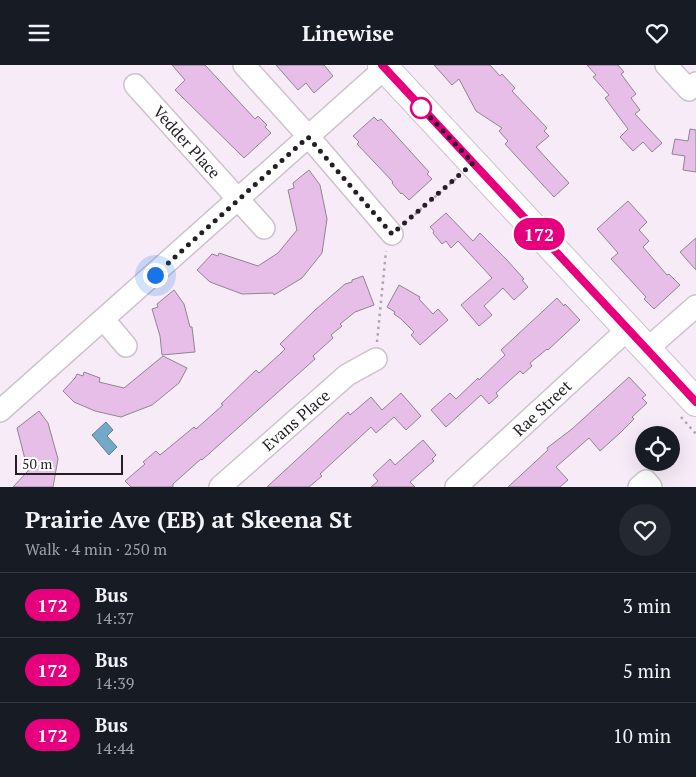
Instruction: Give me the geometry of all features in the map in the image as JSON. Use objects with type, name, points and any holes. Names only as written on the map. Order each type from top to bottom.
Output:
[{"type":"main road","points":[[384,67],[696,402]]},
{"type":"street","points":[[244,65],[392,234]]},
{"type":"street","points":[[666,65],[692,86]]},
{"type":"street","points":[[0,411],[104,320],[384,67]]},
{"type":"street","name":"Vedder Place","points":[[135,85],[264,228]]},
{"type":"street","points":[[648,349],[696,306]]},
{"type":"street","points":[[104,320],[126,346]]},
{"type":"street","name":"Rae Street","points":[[456,487],[628,329]]},
{"type":"street","name":"Evans Place","points":[[220,487],[347,375],[376,359]]},
{"type":"street","points":[[639,487],[646,481],[651,487]]},
{"type":"path","points":[[376,359],[387,241],[392,234],[473,163]]},
{"type":"water","points":[[106,422],[113,430],[107,436],[117,447],[109,455],[92,435]]},
{"type":"building","points":[[172,65],[205,65],[255,119],[258,116],[267,125],[265,127],[271,133],[244,158],[175,90],[185,80]]},
{"type":"building","points":[[276,65],[324,65],[333,76],[314,93],[306,83],[298,90]]},
{"type":"building","points":[[434,65],[490,65],[500,76],[502,74],[515,88],[512,91],[547,128],[544,131],[549,136],[536,147],[569,183],[554,197],[505,144],[508,141],[499,131],[502,128],[476,111],[459,79],[452,85]]},
{"type":"building","points":[[587,65],[618,65],[624,72],[621,74],[636,94],[631,98],[640,110],[635,114],[662,143],[652,152],[643,142],[633,151],[620,137],[628,129],[605,98],[609,95],[593,77],[596,75]]},
{"type":"building","points":[[374,117],[378,121],[381,119],[429,172],[427,174],[432,179],[409,200],[401,194],[393,182],[357,144],[359,142],[353,136]]},
{"type":"building","points":[[690,129],[696,130],[696,172],[683,170],[685,156],[672,154],[675,139],[688,141]]},
{"type":"building","points":[[309,170],[320,185],[327,219],[322,253],[302,278],[274,295],[273,293],[242,294],[210,282],[197,270],[212,254],[218,256],[219,253],[258,266],[278,253],[297,230],[288,190],[294,188],[293,183]]},
{"type":"building","points":[[628,201],[647,222],[639,230],[649,241],[643,247],[667,275],[669,274],[680,285],[654,309],[644,299],[646,297],[611,259],[618,253],[597,229]]},
{"type":"building","points":[[446,213],[473,241],[480,233],[524,279],[522,280],[528,287],[514,300],[503,288],[484,306],[492,315],[479,326],[461,305],[492,278],[458,241],[451,248],[446,241],[442,244],[433,233],[434,231],[430,227]]},
{"type":"building","points":[[696,238],[696,270],[680,252]]},
{"type":"building","points":[[363,276],[374,305],[355,312],[340,324],[342,326],[331,335],[333,338],[313,356],[315,359],[173,484],[173,487],[131,487],[125,481],[145,464],[143,462],[156,451],[160,455],[194,427],[196,429],[223,405],[221,404],[256,370],[259,373],[285,349],[280,344],[314,311],[345,284]]},
{"type":"building","points":[[399,285],[420,297],[419,299],[433,314],[438,309],[448,320],[420,345],[411,335],[414,332],[394,314],[395,312],[387,307]]},
{"type":"building","points":[[174,290],[184,304],[190,327],[192,327],[195,352],[162,355],[160,336],[152,309],[158,307],[157,304]]},
{"type":"building","points":[[557,298],[580,320],[548,350],[530,363],[532,366],[523,374],[520,371],[496,393],[498,396],[489,404],[481,395],[446,427],[431,410],[450,393],[456,399],[478,378],[479,380],[505,355],[501,350]]},
{"type":"building","points":[[163,356],[187,368],[179,383],[152,405],[121,417],[95,411],[74,402],[63,391],[77,374],[83,376],[84,372],[100,378],[99,382],[124,388]]},
{"type":"building","points":[[629,377],[646,395],[642,398],[647,403],[632,417],[634,419],[620,433],[600,451],[589,438],[556,467],[568,480],[560,487],[508,487],[548,450],[547,448],[572,429]]},
{"type":"building","points":[[401,393],[421,416],[406,430],[394,417],[376,433],[371,427],[320,474],[322,476],[309,487],[267,487],[348,412],[350,415],[371,397],[382,410]]},
{"type":"building","points":[[39,411],[48,423],[58,459],[53,487],[13,487],[28,471],[17,428]]},
{"type":"building","points":[[423,440],[436,455],[432,459],[434,461],[410,482],[415,487],[371,487],[378,481],[373,475],[390,459],[395,465]]},
{"type":"bus line","name":"172","points":[[382,65],[696,402]]},
{"type":"route","points":[[155,275],[308,137],[392,234],[455,181],[473,163],[417,103],[421,108]]}]
